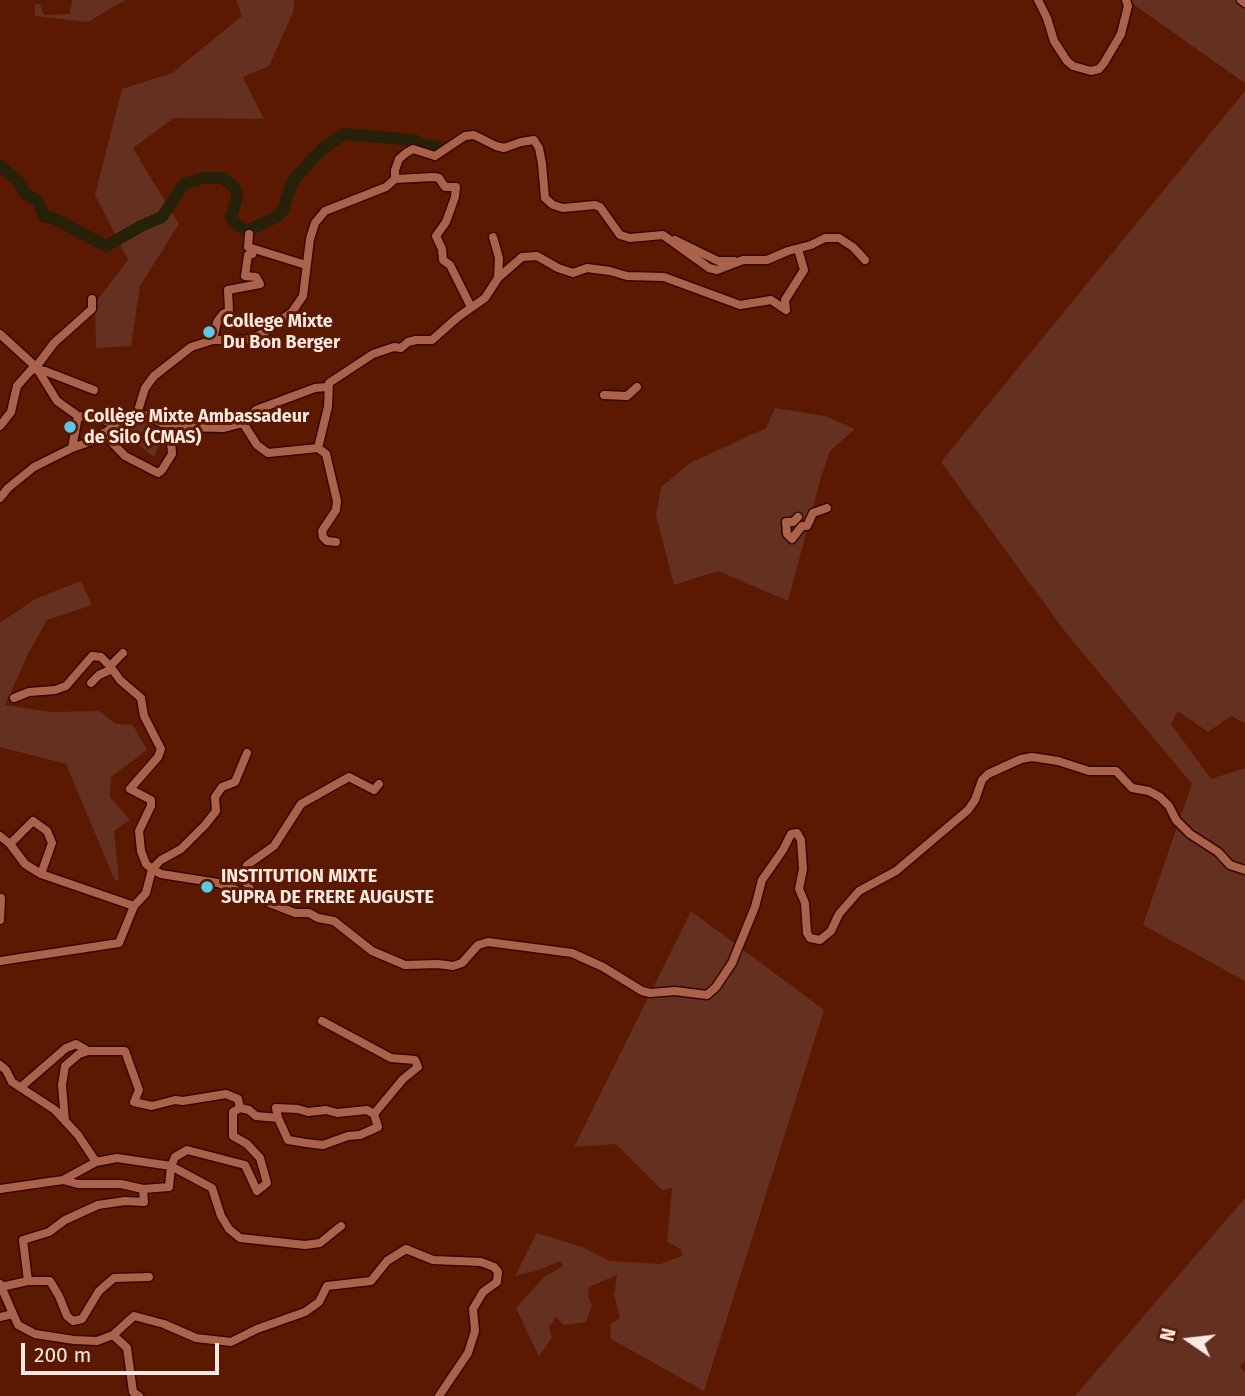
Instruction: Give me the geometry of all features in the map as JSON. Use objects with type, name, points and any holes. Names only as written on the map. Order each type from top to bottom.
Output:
[{"type":"street","points":[[1038,0],[1054,41],[1066,61],[1091,71],[1099,69],[1104,63],[1121,34],[1128,6],[1126,0]]},
{"type":"street","points":[[395,179],[399,159],[413,149],[435,156],[465,136],[474,135],[504,148],[534,141],[539,148],[545,198],[553,205],[563,208],[595,205],[600,207],[620,235],[625,237],[651,234],[669,238],[688,255],[709,268],[717,270],[743,260],[767,260],[825,238],[839,239],[853,247],[865,260]]},
{"type":"street","points":[[0,498],[34,467],[95,440],[137,414],[145,388],[154,376],[191,347],[213,340],[246,340],[264,333],[284,320],[300,303],[315,223],[325,211],[365,197],[386,187],[395,179],[434,177],[439,178],[445,187],[456,187],[446,222],[436,236],[442,249],[443,260],[450,265],[471,307]]},
{"type":"street","points":[[213,340],[217,321],[229,311],[228,290],[260,284],[256,277],[246,276],[248,255],[252,254],[248,247],[249,234]]},
{"type":"street","points":[[493,237],[499,258],[498,278]]},
{"type":"street","points":[[251,249],[306,265]]},
{"type":"street","points":[[318,448],[328,407],[327,387],[335,377],[373,354],[394,347],[401,348],[416,340],[432,340],[485,298],[498,278],[522,257],[537,256],[573,273],[587,268],[627,276],[664,277],[740,306],[771,300],[786,310],[785,300],[804,270],[798,249]]},
{"type":"street","points":[[37,368],[54,343],[92,309],[92,299]]},
{"type":"street","points":[[0,334],[37,368],[57,401],[78,416],[100,418],[116,425]]},
{"type":"street","points":[[0,426],[11,412],[17,386],[32,369],[37,368],[94,390]]},
{"type":"street","points":[[137,414],[170,427],[224,428],[243,423],[256,410],[315,388],[327,387]]},
{"type":"street","points":[[604,396],[627,396],[637,387]]},
{"type":"street","points":[[72,448],[78,416]]},
{"type":"street","points":[[243,423],[257,445],[268,453],[318,448],[326,454],[337,501],[336,510],[322,531],[327,541],[336,542]]},
{"type":"street","points":[[103,433],[125,456],[158,472],[172,454],[170,427]]},
{"type":"street","points":[[798,517],[793,522],[786,523],[787,534],[792,539],[802,526],[807,526],[813,513],[827,508]]},
{"type":"street","points":[[92,683],[123,653]]},
{"type":"street","points":[[14,698],[29,692],[55,690],[66,686],[92,656],[102,657],[120,680],[141,698],[144,716],[161,748],[158,757],[130,789],[151,800],[151,806],[139,831],[141,852],[146,864],[161,874],[218,883],[295,912],[309,912],[318,918],[334,921],[372,951],[405,965],[453,966],[461,963],[478,946],[488,942],[572,953],[650,993],[675,991],[707,995],[716,987],[732,963],[755,907],[762,880],[791,834],[797,833],[801,840],[803,869],[799,889],[805,904],[807,933],[810,938],[820,940],[831,931],[839,914],[859,891],[896,871],[968,810],[975,800],[982,780],[988,774],[1032,757],[1058,761],[1088,771],[1116,771],[1132,788],[1149,791],[1160,797],[1190,834],[1218,852],[1230,865],[1245,870]]},
{"type":"street","points":[[0,961],[119,943],[134,906],[146,893],[152,869],[181,849],[205,825],[216,811],[215,797],[222,787],[235,782],[247,753]]},
{"type":"street","points":[[254,895],[247,884],[247,865],[274,846],[301,804],[349,777],[374,790],[379,784]]},
{"type":"street","points":[[10,844],[33,821],[47,831],[52,843],[41,874]]},
{"type":"street","points":[[0,836],[10,844],[25,864],[41,874],[134,906]]},
{"type":"street","points":[[0,899],[0,920]]},
{"type":"street","points":[[322,1021],[391,1058],[415,1060],[418,1067],[403,1079],[374,1114]]},
{"type":"street","points":[[21,1087],[66,1048],[76,1044],[88,1051]]},
{"type":"street","points":[[65,1121],[62,1086],[65,1066],[79,1054],[88,1051],[125,1051],[139,1090],[134,1102],[152,1107],[175,1100],[226,1094],[238,1099],[240,1108]]},
{"type":"street","points":[[0,1065],[6,1069],[12,1082],[55,1110],[78,1135],[96,1162]]},
{"type":"street","points":[[63,1180],[78,1184],[121,1184],[143,1189],[169,1187],[171,1166],[175,1157],[187,1150],[246,1165],[257,1191],[267,1184],[260,1157],[247,1144],[233,1136],[233,1112],[240,1108],[249,1110],[256,1116],[278,1118]]},
{"type":"street","points":[[276,1108],[308,1112],[367,1110],[374,1114],[378,1127],[323,1145],[288,1139],[278,1118],[276,1108]]},
{"type":"street","points":[[0,1189],[63,1180],[96,1162],[117,1158],[171,1166],[212,1188],[221,1216],[229,1229],[240,1238],[305,1245],[320,1243],[341,1226]]},
{"type":"street","points":[[28,1281],[23,1240],[49,1232],[65,1220],[98,1205],[125,1201],[144,1202],[143,1189]]},
{"type":"street","points":[[149,1277],[114,1278],[99,1291],[82,1319],[73,1321],[67,1316],[50,1281],[28,1281],[1,1286],[18,1325],[35,1334],[74,1340],[97,1340],[113,1335],[134,1316],[164,1324],[196,1338],[231,1342],[305,1312],[319,1302],[327,1286],[370,1281],[387,1261],[406,1249],[433,1260],[481,1262],[494,1267],[498,1272],[497,1282],[483,1292],[473,1309],[475,1331],[468,1353],[439,1396]]},
{"type":"street","points":[[0,1317],[13,1314]]},
{"type":"street","points":[[113,1335],[127,1348],[135,1395]]},
{"type":"shaded area","points":[[72,0],[125,0],[88,22],[35,16],[35,5],[40,4],[44,15],[70,14]]},
{"type":"shaded area","points":[[236,0],[294,0],[293,13],[269,66],[243,77],[264,119],[174,118],[133,148],[179,224],[140,286],[131,346],[96,348],[95,303],[128,260],[95,195],[122,89],[172,73],[242,16]]},
{"type":"shaded area","points":[[1127,0],[1245,0],[1245,83]]},
{"type":"shaded area","points":[[1245,91],[1245,723],[1231,716],[1208,732],[1178,711],[1171,724],[1211,779],[1245,768],[1245,981],[1143,925],[1192,784],[1066,633],[941,462]]},
{"type":"shaded area","points":[[775,408],[825,416],[855,429],[830,451],[788,601],[718,571],[674,585],[656,515],[661,487],[690,463],[766,428]]},
{"type":"shaded area","points":[[140,422],[165,433],[154,457],[139,445],[125,444],[115,437]]},
{"type":"shaded area","points":[[81,581],[92,605],[47,620],[5,705],[51,712],[99,711],[116,724],[133,725],[147,750],[111,777],[110,797],[130,820],[114,831],[119,879],[115,881],[66,764],[0,747],[0,623],[35,599]]},
{"type":"shaded area","points":[[691,911],[824,1010],[704,1391],[611,1339],[610,1324],[620,1318],[614,1295],[617,1275],[589,1287],[588,1297],[592,1305],[586,1322],[564,1325],[556,1317],[549,1327],[552,1337],[539,1357],[516,1308],[544,1277],[563,1266],[560,1261],[515,1276],[537,1233],[582,1247],[610,1261],[660,1264],[682,1256],[681,1249],[667,1242],[672,1188],[662,1190],[616,1144],[574,1147]]},
{"type":"shaded area","points":[[1245,1198],[1245,1361],[1240,1367],[1245,1372],[1245,1396],[1075,1396]]},
{"type":"waterway","points":[[0,166],[18,181],[25,194],[38,201],[44,216],[106,246],[162,217],[184,184],[203,178],[223,178],[233,186],[237,197],[231,217],[242,228],[249,230],[264,223],[278,216],[283,210],[296,177],[321,150],[344,134],[414,140],[423,145],[443,148]]},
{"type":"place","name":"College Mixte Du Bon Berger","points":[[209,332]]},
{"type":"place","name":"Collège Mixte Ambassadeur de Silo (CMAS)","points":[[70,427]]},
{"type":"place","name":"INSTITUTION MIXTE SUPRA DE FRERE AUGUSTE","points":[[207,887]]}]
